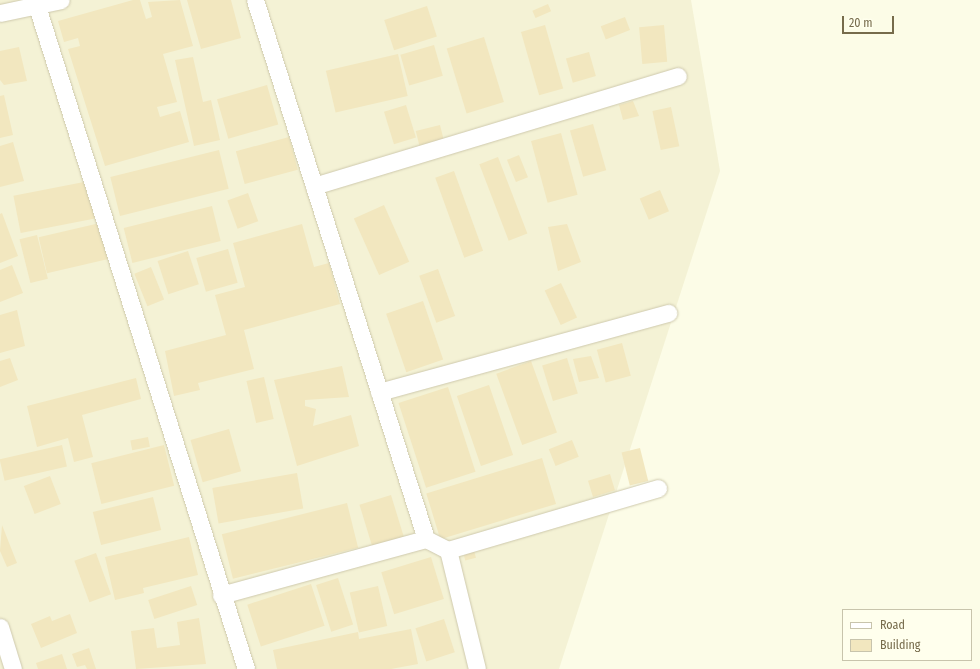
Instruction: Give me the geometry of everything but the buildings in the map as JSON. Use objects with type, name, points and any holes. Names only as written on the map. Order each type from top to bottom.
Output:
[{"type":"street","points":[[0,13],[36,3],[61,0]]},
{"type":"street","points":[[255,0],[426,539]]},
{"type":"street","points":[[36,3],[221,595],[246,669]]},
{"type":"street","points":[[314,186],[678,76]]},
{"type":"street","points":[[379,392],[668,313]]},
{"type":"street","points":[[221,595],[426,539],[448,550],[658,488]]},
{"type":"street","points":[[448,550],[477,669]]},
{"type":"street","points":[[0,626],[13,669]]},
{"type":"shaded area","points":[[0,0],[691,0],[720,171],[559,669],[0,669]]}]
